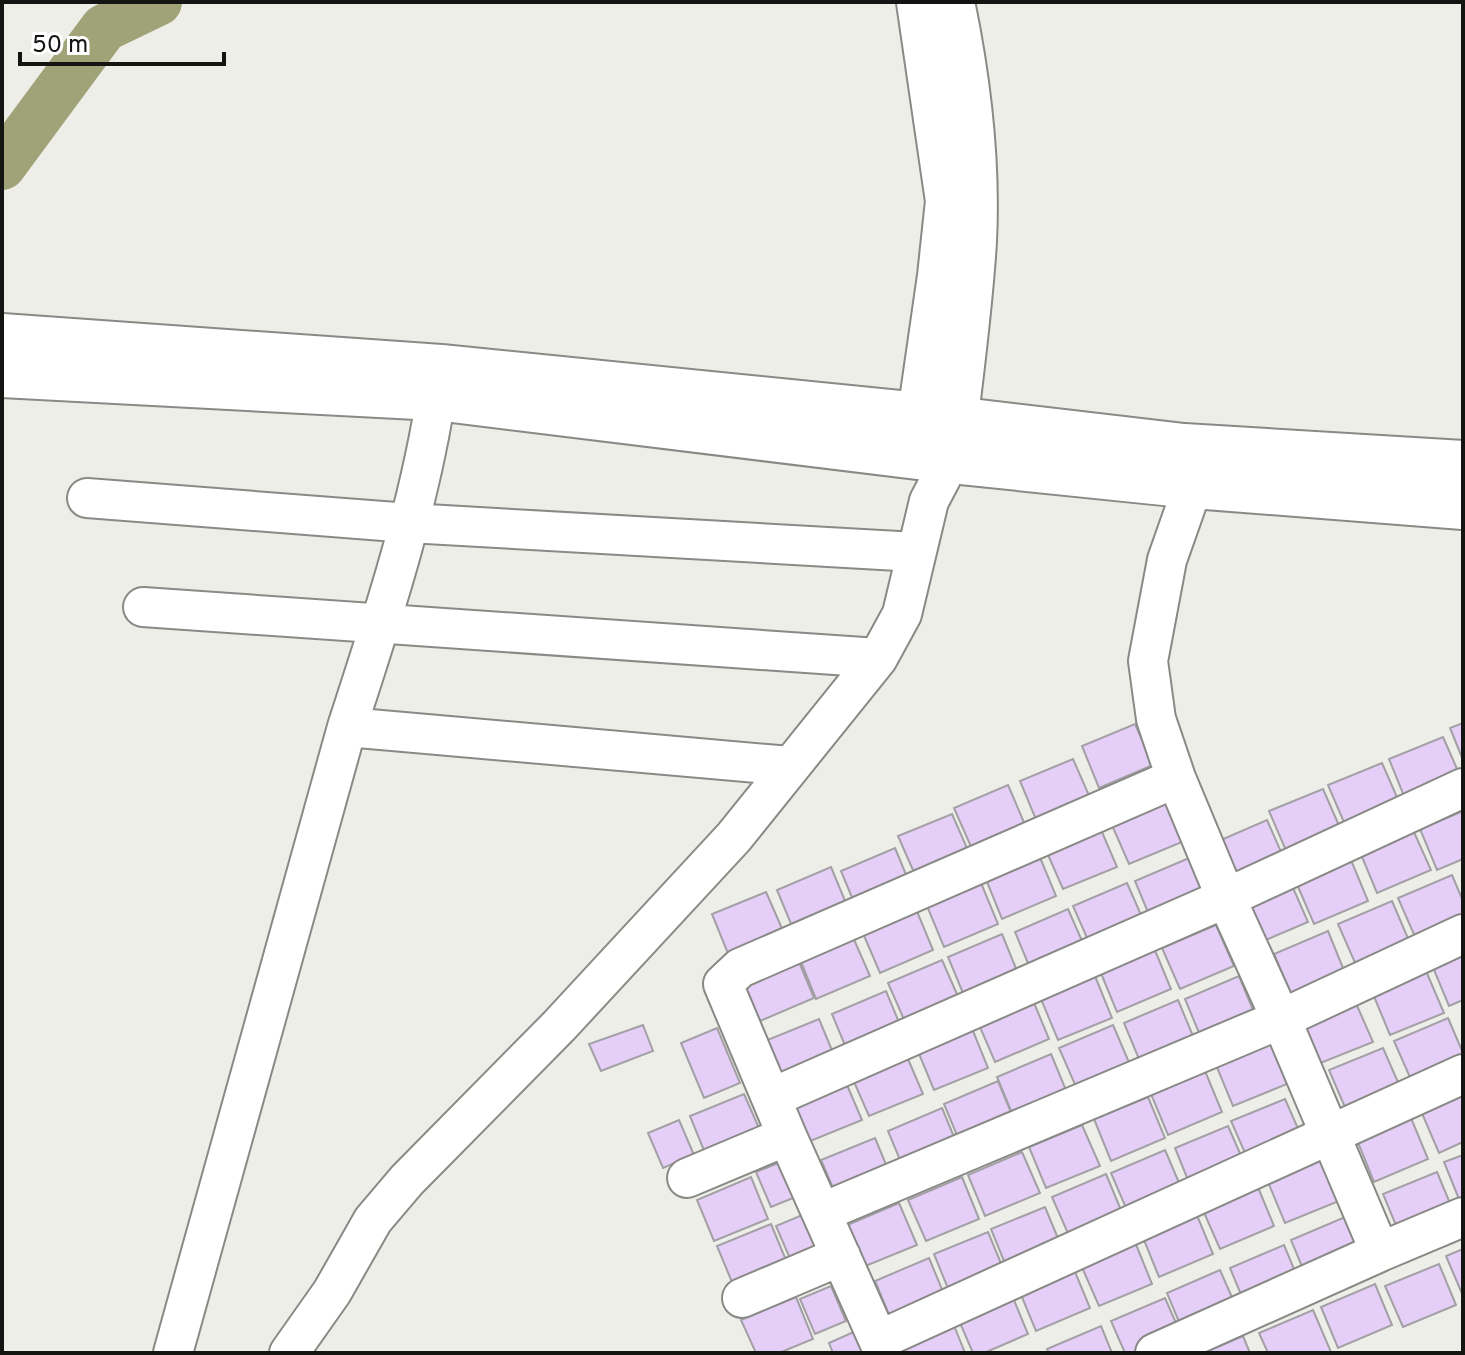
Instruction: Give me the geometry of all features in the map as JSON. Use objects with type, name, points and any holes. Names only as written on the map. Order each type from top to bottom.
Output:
[{"type":"main road","points":[[919,2],[948,201],[940,276],[935,438]]},
{"type":"main road","points":[[935,438],[968,314],[974,225],[969,105],[952,2]]},
{"type":"main road","points":[[2,336],[935,438],[1193,486],[1463,507]]},
{"type":"main road","points":[[2,375],[439,382]]},
{"type":"main road","points":[[935,438],[1184,446],[1463,463]]},
{"type":"street","points":[[173,1353],[347,727],[409,523],[439,382]]},
{"type":"street","points":[[289,1353],[332,1292],[373,1220],[734,837],[878,658],[902,614],[929,501],[935,438]]},
{"type":"street","points":[[1193,486],[1167,560],[1148,661],[1156,719],[1176,778],[1226,898],[1380,1252]]},
{"type":"street","points":[[87,498],[409,523],[916,552]]},
{"type":"street","points":[[143,607],[878,658]]},
{"type":"street","points":[[347,727],[790,766]]},
{"type":"street","points":[[1176,778],[732,974],[723,984],[787,1136],[882,1346],[1463,1074]]},
{"type":"street","points":[[771,1098],[1226,898],[1463,788]]},
{"type":"street","points":[[823,1212],[1281,1019],[1463,934]]},
{"type":"street","points":[[687,1178],[787,1136]]},
{"type":"street","points":[[1155,1353],[1463,1217]]},
{"type":"street","points":[[742,1298],[841,1256]]},
{"type":"building","points":[[1463,723],[1463,760],[1450,728]]},
{"type":"building","points":[[1135,724],[1153,765],[1099,788],[1082,746]]},
{"type":"building","points":[[1443,737],[1461,778],[1406,801],[1389,759]]},
{"type":"building","points":[[1073,759],[1091,800],[1037,822],[1020,781]]},
{"type":"building","points":[[1382,763],[1400,804],[1346,827],[1328,785]]},
{"type":"building","points":[[1008,785],[1026,827],[972,849],[954,808]]},
{"type":"building","points":[[1323,789],[1341,830],[1287,853],[1269,811]]},
{"type":"building","points":[[1165,800],[1182,842],[1129,864],[1111,823]]},
{"type":"building","points":[[1463,811],[1463,859],[1437,870],[1420,829]]},
{"type":"building","points":[[952,814],[970,855],[916,877],[898,836]]},
{"type":"building","points":[[1267,820],[1285,861],[1231,884],[1214,843]]},
{"type":"building","points":[[1099,825],[1117,867],[1063,889],[1045,848]]},
{"type":"building","points":[[1413,830],[1431,870],[1377,893],[1360,852]]},
{"type":"building","points":[[895,848],[912,889],[858,912],[841,871]]},
{"type":"building","points":[[1039,855],[1056,896],[1002,919],[985,877]]},
{"type":"building","points":[[1189,858],[1206,899],[1152,922],[1135,881]]},
{"type":"building","points":[[1351,860],[1368,901],[1314,924],[1296,882]]},
{"type":"building","points":[[831,867],[848,908],[794,931],[777,890]]},
{"type":"building","points":[[1452,875],[1463,901],[1463,919],[1416,939],[1398,898]]},
{"type":"building","points":[[1290,881],[1308,922],[1254,945],[1236,903]]},
{"type":"building","points":[[981,883],[998,924],[944,947],[927,906]]},
{"type":"building","points":[[1127,883],[1145,924],[1091,947],[1073,906]]},
{"type":"building","points":[[766,892],[784,933],[729,956],[712,914]]},
{"type":"building","points":[[1392,901],[1410,943],[1356,965],[1338,924]]},
{"type":"building","points":[[916,909],[933,950],[880,973],[862,931]]},
{"type":"building","points":[[1068,909],[1086,950],[1032,973],[1015,932]]},
{"type":"building","points":[[1216,925],[1234,966],[1180,989],[1162,948]]},
{"type":"building","points":[[1328,931],[1345,973],[1291,995],[1274,954]]},
{"type":"building","points":[[1002,934],[1019,976],[965,998],[948,957]]},
{"type":"building","points":[[852,935],[870,976],[816,999],[799,957]]},
{"type":"building","points":[[1154,948],[1171,989],[1117,1012],[1100,971]]},
{"type":"building","points":[[1463,952],[1463,1000],[1449,1006],[1432,965]]},
{"type":"building","points":[[797,957],[814,998],[760,1021],[742,979]]},
{"type":"building","points":[[942,960],[960,1001],[906,1024],[888,983]]},
{"type":"building","points":[[1426,971],[1444,1013],[1390,1035],[1373,994]]},
{"type":"building","points":[[1095,976],[1112,1018],[1058,1040],[1041,999]]},
{"type":"building","points":[[1239,976],[1256,1017],[1202,1040],[1185,999]]},
{"type":"building","points":[[886,991],[903,1032],[849,1055],[832,1014]]},
{"type":"building","points":[[1032,998],[1049,1039],[995,1062],[977,1020]]},
{"type":"building","points":[[1178,1000],[1195,1041],[1141,1064],[1124,1023]]},
{"type":"building","points":[[1355,1001],[1373,1042],[1318,1064],[1301,1023]]},
{"type":"building","points":[[1448,1018],[1463,1053],[1463,1061],[1412,1082],[1394,1041]]},
{"type":"building","points":[[819,1019],[836,1060],[782,1083],[765,1041]]},
{"type":"building","points":[[643,1025],[653,1051],[601,1071],[589,1044]]},
{"type":"building","points":[[1113,1025],[1131,1067],[1077,1089],[1059,1048]]},
{"type":"building","points":[[971,1026],[988,1068],[934,1090],[917,1049]]},
{"type":"building","points":[[717,1028],[740,1083],[704,1098],[681,1043]]},
{"type":"building","points":[[1270,1042],[1287,1084],[1233,1106],[1216,1065]]},
{"type":"building","points":[[1383,1048],[1401,1089],[1347,1112],[1329,1070]]},
{"type":"building","points":[[905,1052],[923,1094],[869,1116],[851,1075]]},
{"type":"building","points":[[1051,1054],[1068,1095],[1014,1118],[997,1077]]},
{"type":"building","points":[[1205,1071],[1222,1112],[1168,1135],[1151,1094]]},
{"type":"building","points":[[844,1078],[862,1120],[808,1142],[791,1101]]},
{"type":"building","points":[[998,1081],[1015,1122],[961,1145],[944,1104]]},
{"type":"building","points":[[744,1094],[762,1135],[707,1158],[690,1116]]},
{"type":"building","points":[[1463,1094],[1463,1142],[1439,1153],[1421,1111]]},
{"type":"building","points":[[1148,1097],[1165,1138],[1111,1161],[1094,1119]]},
{"type":"building","points":[[1285,1099],[1303,1140],[1249,1162],[1231,1121]]},
{"type":"building","points":[[942,1108],[959,1149],[905,1172],[888,1131]]},
{"type":"building","points":[[1411,1118],[1428,1159],[1374,1182],[1357,1140]]},
{"type":"building","points":[[679,1120],[694,1155],[663,1168],[648,1133]]},
{"type":"building","points":[[1082,1125],[1100,1166],[1046,1188],[1029,1147]]},
{"type":"building","points":[[1228,1126],[1246,1167],[1192,1190],[1175,1148]]},
{"type":"building","points":[[875,1138],[892,1179],[839,1202],[821,1160]]},
{"type":"building","points":[[1165,1150],[1183,1192],[1129,1215],[1111,1173]]},
{"type":"building","points":[[1022,1152],[1040,1193],[985,1216],[968,1175]]},
{"type":"building","points":[[1463,1155],[1463,1203],[1461,1204],[1444,1162]]},
{"type":"building","points":[[788,1159],[803,1194],[771,1207],[756,1172]]},
{"type":"building","points":[[1322,1159],[1339,1201],[1285,1223],[1268,1182]]},
{"type":"building","points":[[1437,1172],[1454,1213],[1400,1235],[1383,1194]]},
{"type":"building","points":[[1106,1174],[1123,1215],[1070,1238],[1052,1197]]},
{"type":"building","points":[[751,1177],[768,1219],[714,1241],[697,1200]]},
{"type":"building","points":[[962,1177],[979,1219],[926,1241],[908,1200]]},
{"type":"building","points":[[1257,1185],[1274,1226],[1220,1249],[1202,1208]]},
{"type":"building","points":[[899,1203],[917,1245],[863,1267],[845,1226]]},
{"type":"building","points":[[1045,1207],[1062,1248],[1008,1271],[991,1229]]},
{"type":"building","points":[[807,1213],[822,1248],[791,1261],[776,1226]]},
{"type":"building","points":[[1196,1213],[1213,1254],[1159,1277],[1142,1235]]},
{"type":"building","points":[[1345,1217],[1362,1258],[1308,1281],[1291,1240]]},
{"type":"building","points":[[771,1224],[788,1265],[734,1287],[717,1246]]},
{"type":"building","points":[[988,1232],[1005,1273],[951,1296],[934,1254]]},
{"type":"building","points":[[1135,1242],[1152,1284],[1099,1306],[1081,1265]]},
{"type":"building","points":[[1284,1245],[1301,1286],[1247,1309],[1230,1268]]},
{"type":"building","points":[[1463,1249],[1463,1296],[1446,1256]]},
{"type":"building","points":[[929,1258],[946,1299],[892,1322],[875,1281]]},
{"type":"building","points":[[1439,1264],[1456,1305],[1403,1327],[1385,1286]]},
{"type":"building","points":[[1073,1267],[1090,1308],[1036,1331],[1019,1290]]},
{"type":"building","points":[[1220,1270],[1238,1311],[1184,1334],[1167,1293]]},
{"type":"building","points":[[1375,1284],[1392,1325],[1338,1348],[1321,1307]]},
{"type":"building","points":[[831,1286],[846,1321],[815,1334],[800,1299]]},
{"type":"building","points":[[1011,1293],[1028,1334],[984,1353],[973,1353],[957,1316]]},
{"type":"building","points":[[796,1297],[813,1339],[779,1353],[756,1353],[741,1320]]},
{"type":"building","points":[[1165,1298],[1183,1339],[1150,1353],[1125,1353],[1111,1321]]},
{"type":"building","points":[[1313,1310],[1331,1352],[1268,1353],[1259,1333]]},
{"type":"building","points":[[951,1318],[965,1353],[902,1353],[897,1341]]},
{"type":"building","points":[[1101,1326],[1112,1353],[1049,1353],[1047,1349]]},
{"type":"building","points":[[860,1329],[870,1353],[833,1353],[829,1343]]},
{"type":"building","points":[[1243,1336],[1250,1353],[1203,1353]]},
{"type":"waterway","points":[[2,166],[104,28],[158,2]]}]
